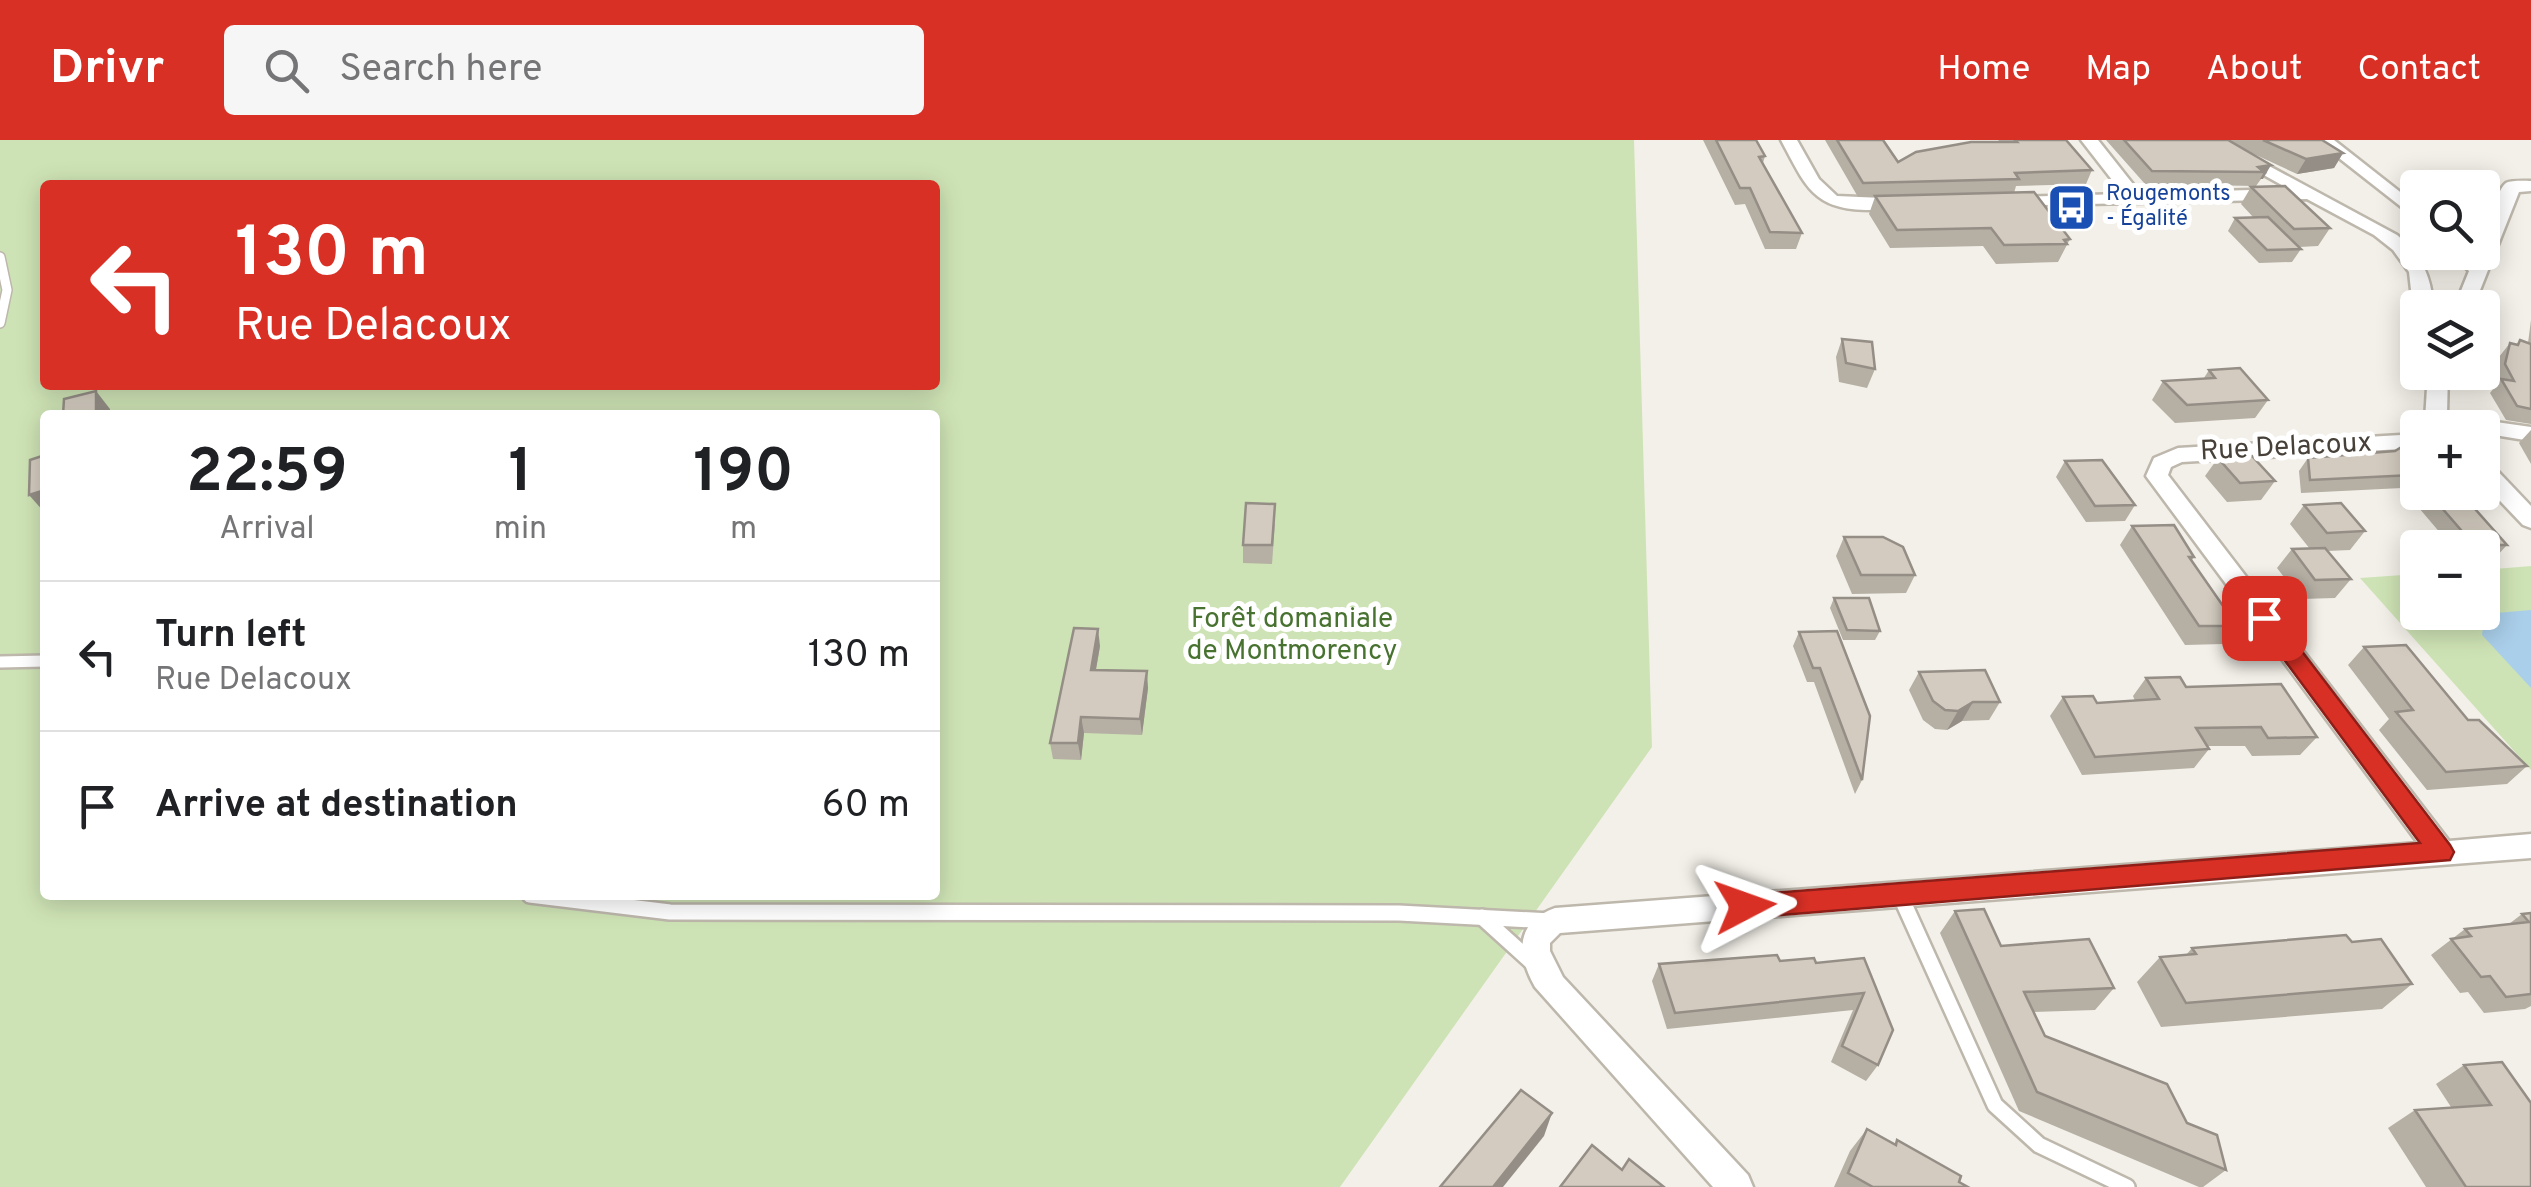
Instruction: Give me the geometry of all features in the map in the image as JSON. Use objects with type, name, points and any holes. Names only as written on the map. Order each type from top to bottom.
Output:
[{"type":"street","points":[[1789,140],[1818,194],[1828,202],[1847,206],[1924,204]]},
{"type":"street","points":[[2089,140],[2135,198]]},
{"type":"street","points":[[2209,140],[2380,231],[2406,249],[2420,271],[2422,290]]},
{"type":"street","points":[[2324,140],[2400,201]]},
{"type":"street","points":[[2472,290],[2512,187],[2531,186]]},
{"type":"street","points":[[1982,202],[2309,194]]},
{"type":"street","points":[[2500,431],[2531,434]]},
{"type":"street","name":"Rue Delacoux","points":[[2400,442],[2178,455],[2162,463],[2157,476],[2441,852]]},
{"type":"street","points":[[2500,487],[2531,520]]},
{"type":"street","points":[[1736,1187],[1540,970],[1532,952],[1534,940],[1543,927],[1555,921],[2531,846]]},
{"type":"lane","points":[[0,257],[8,274],[8,298],[0,323]]},
{"type":"lane","points":[[0,662],[40,662]]},
{"type":"lane","points":[[1900,895],[1995,1105],[2016,1131],[2037,1147],[2127,1187]]},
{"type":"lane","points":[[571,900],[670,912],[1399,913],[1555,921]]},
{"type":"lane","points":[[1482,917],[1540,970]]},
{"type":"green space","name":"Forêt domaniale de Montmorency","points":[[0,140],[1634,140],[1652,747],[1340,1187],[0,1187]]},
{"type":"green space","points":[[2531,566],[2531,770],[2406,630],[2500,630],[2500,569]]},
{"type":"green space","points":[[2400,575],[2400,623],[2360,578]]},
{"type":"water","points":[[2531,610],[2531,688],[2482,635],[2483,630],[2500,630],[2500,613]]},
{"type":"building","points":[[1716,140],[1756,140],[1765,156],[1759,157],[1802,233],[1770,232],[1750,188],[1740,188]]},
{"type":"building","points":[[1837,140],[1883,140],[1898,162],[1916,152],[1971,142],[2066,140],[2092,170],[2015,173],[2019,179],[1863,183]]},
{"type":"building","points":[[2124,140],[2228,140],[2271,165],[2258,167],[2264,172],[2152,171]]},
{"type":"building","points":[[2263,140],[2322,140],[2343,153],[2306,159]]},
{"type":"building","points":[[2285,186],[2330,228],[2294,229],[2251,187]]},
{"type":"building","points":[[2034,192],[2070,239],[2064,240],[2067,244],[2004,245],[1991,228],[1897,230],[1875,196]]},
{"type":"building","points":[[2268,217],[2301,249],[2267,250],[2235,218]]},
{"type":"building","points":[[1842,339],[1872,342],[1875,369],[1846,363]]},
{"type":"building","points":[[2520,340],[2531,344],[2531,409],[2517,406],[2501,379],[2514,381],[2505,364],[2510,343],[2518,345]]},
{"type":"building","points":[[2240,368],[2268,400],[2187,405],[2163,381],[2215,378],[2209,370]]},
{"type":"building","points":[[96,391],[96,410],[63,410],[64,399]]},
{"type":"building","points":[[2400,448],[2400,476],[2310,480],[2308,458]]},
{"type":"building","points":[[2252,456],[2275,481],[2240,483],[2218,458]]},
{"type":"building","points":[[40,457],[40,492],[29,495],[30,460]]},
{"type":"building","points":[[2102,460],[2135,505],[2095,506],[2065,461]]},
{"type":"building","points":[[1246,503],[1275,504],[1272,545],[1243,545]]},
{"type":"building","points":[[2341,503],[2365,531],[2327,533],[2304,505]]},
{"type":"building","points":[[2444,510],[2476,510],[2494,530],[2461,530]]},
{"type":"building","points":[[2174,525],[2194,557],[2189,557],[2237,626],[2199,626],[2132,526]]},
{"type":"building","points":[[1844,537],[1883,537],[1903,547],[1915,575],[1861,575]]},
{"type":"building","points":[[2325,548],[2351,579],[2315,580],[2292,549]]},
{"type":"building","points":[[1834,598],[1869,598],[1880,631],[1847,630]]},
{"type":"building","points":[[1074,628],[1098,629],[1091,670],[1147,671],[1140,719],[1081,717],[1078,743],[1050,743]]},
{"type":"building","points":[[1837,631],[1870,716],[1862,780],[1820,668],[1813,668],[1799,632]]},
{"type":"building","points":[[2406,645],[2468,720],[2479,720],[2527,766],[2446,772],[2396,712],[2413,710],[2364,647]]},
{"type":"building","points":[[1985,670],[2000,702],[1973,702],[1958,711],[1945,710],[1933,701],[1919,672]]},
{"type":"building","points":[[2180,677],[2186,687],[2281,684],[2317,737],[2268,738],[2261,727],[2196,728],[2209,749],[2095,757],[2063,697],[2093,696],[2097,703],[2159,699],[2146,678]]},
{"type":"building","points":[[1984,909],[2001,946],[2089,939],[2114,988],[2024,992],[2045,1036],[2167,1084],[2187,1123],[2217,1135],[2226,1170],[2037,1092],[1955,911]]},
{"type":"building","points":[[2531,913],[2531,994],[2506,997],[2490,976],[2481,977],[2451,939],[2471,936],[2465,929],[2529,922],[2522,914]]},
{"type":"building","points":[[2346,935],[2352,942],[2381,939],[2412,984],[2186,1003],[2160,957],[2196,954],[2192,948]]},
{"type":"building","points":[[1777,955],[1780,961],[1814,958],[1816,963],[1864,958],[1893,1030],[1878,1065],[1842,1046],[1864,993],[1675,1013],[1659,964]]},
{"type":"building","points":[[2502,1062],[2531,1103],[2531,1187],[2466,1187],[2415,1110],[2491,1105],[2464,1065]]},
{"type":"building","points":[[1521,1090],[1552,1113],[1493,1187],[1440,1187]]},
{"type":"building","points":[[1867,1129],[1896,1145],[1897,1140],[1961,1176],[1959,1182],[1968,1187],[1873,1187],[1848,1173]]},
{"type":"building","points":[[1592,1145],[1622,1170],[1629,1159],[1664,1187],[1560,1187]]},
{"type":"place","name":"Rougemonts - Égalité","points":[[2071,207]]},
{"type":"route","points":[[1745,906],[2441,852],[2264,618]]}]
